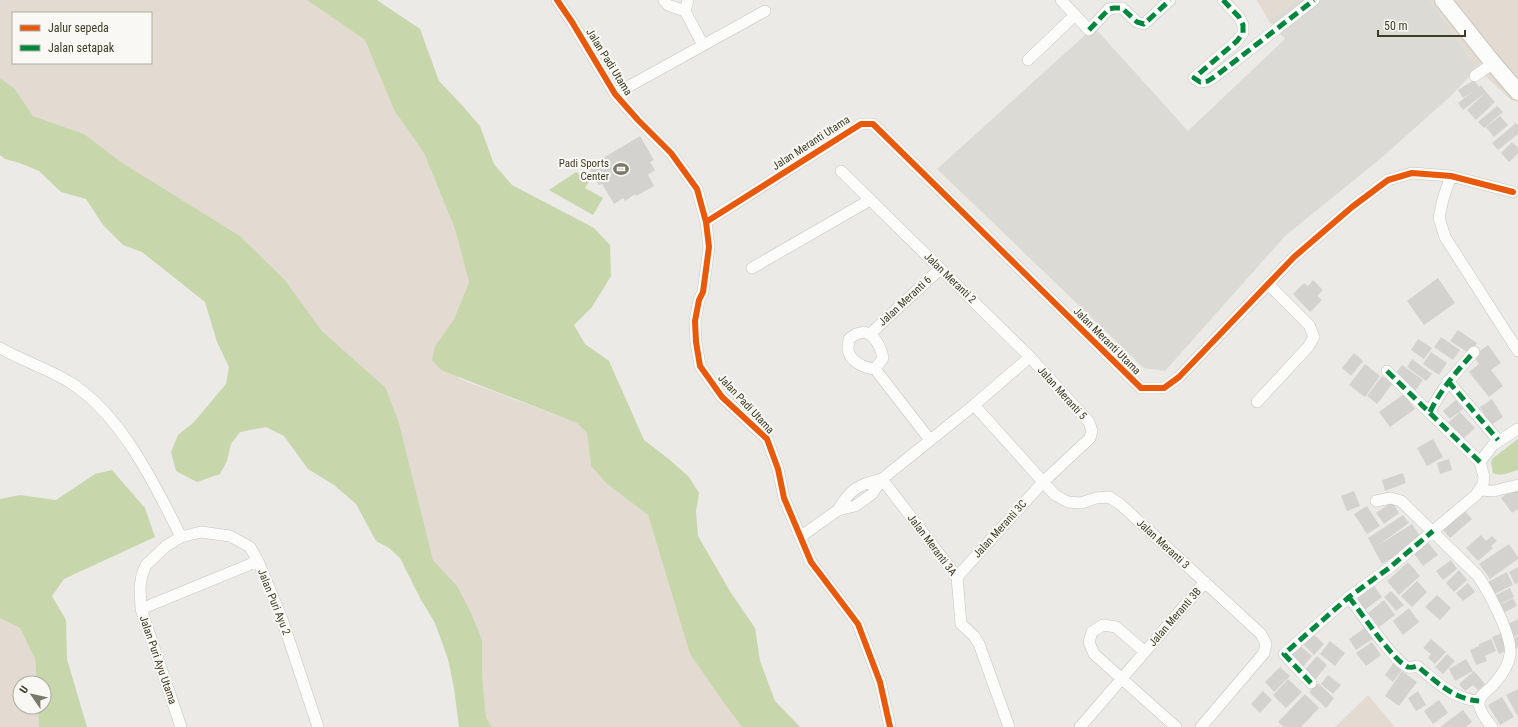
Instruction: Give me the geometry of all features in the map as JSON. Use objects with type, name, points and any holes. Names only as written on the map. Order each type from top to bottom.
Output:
[{"type":"main road","points":[[1443,0],[1518,92]]},
{"type":"street","name":"Jalan Padi Utama","points":[[557,0],[616,94],[638,120],[671,153],[697,189],[706,222],[709,247],[703,292],[699,300],[696,321],[696,342],[700,366],[722,397],[767,439],[778,469],[784,498],[811,562],[858,624],[880,682],[890,727]]},
{"type":"street","points":[[664,0],[668,5],[685,11],[703,45]]},
{"type":"street","points":[[685,11],[688,0]]},
{"type":"street","points":[[1061,0],[1089,30],[1109,9],[1119,7],[1137,22],[1144,24],[1170,0]]},
{"type":"street","points":[[1223,0],[1239,17],[1243,25],[1243,33],[1237,41],[1194,78],[1200,82],[1208,81],[1217,75],[1314,0]]},
{"type":"street","points":[[616,94],[765,11]]},
{"type":"street","points":[[1028,60],[1075,15]]},
{"type":"street","points":[[1475,76],[1493,63]]},
{"type":"street","name":"Jalan Meranti Utama","points":[[706,222],[860,124],[873,124],[1142,388],[1164,388],[1179,377],[1300,252],[1352,207],[1388,180],[1412,173],[1452,176],[1513,192]]},
{"type":"street","name":"Jalan Meranti 2","points":[[841,172],[1030,357]]},
{"type":"street","points":[[1452,176],[1443,199],[1439,218],[1445,238],[1518,351]]},
{"type":"street","points":[[752,268],[870,200]]},
{"type":"street","name":"Jalan Meranti 6","points":[[870,334],[940,268]]},
{"type":"street","points":[[1257,402],[1308,347],[1314,337],[1309,325],[1268,284]]},
{"type":"street","name":"Jalan Meranti 6","points":[[864,332],[870,334],[881,348],[883,358],[875,368],[866,368],[853,360],[848,350],[849,339],[856,334],[864,332]]},
{"type":"street","points":[[0,348],[70,382],[85,393],[101,409],[132,446],[166,506],[181,537]]},
{"type":"street","points":[[1430,412],[1438,396],[1448,382],[1474,352]]},
{"type":"street","points":[[800,537],[838,510],[855,506],[872,494],[882,479],[974,405],[1030,357]]},
{"type":"street","name":"Jalan Meranti 5","points":[[1030,357],[1089,422],[1092,431],[1090,438],[1043,482]]},
{"type":"street","points":[[875,368],[930,440]]},
{"type":"street","points":[[1311,683],[1284,654],[1349,597],[1389,568],[1433,531],[1480,490],[1483,484],[1484,478],[1480,462],[1387,371]]},
{"type":"street","points":[[1448,382],[1498,440]]},
{"type":"street","name":"Jalan Meranti 3","points":[[974,405],[1055,494],[1068,502],[1080,504],[1096,498],[1109,497],[1120,504],[1261,634],[1266,644],[1264,653],[1201,727]]},
{"type":"street","points":[[1480,462],[1498,440],[1518,429]]},
{"type":"street","name":"Jalan Meranti 3A","points":[[882,479],[957,576],[961,624],[980,644],[1009,727]]},
{"type":"street","name":"Jalan Meranti 3C","points":[[957,576],[1043,482]]},
{"type":"street","points":[[1480,490],[1494,491],[1518,485]]},
{"type":"street","points":[[1376,501],[1386,498],[1401,501],[1477,575],[1486,588],[1503,624],[1510,644],[1511,653],[1508,663],[1493,685],[1482,695],[1479,702],[1480,708],[1492,727]]},
{"type":"street","name":"Jalan Puri Ayu 2","points":[[181,537],[201,532],[230,536],[250,547],[258,562],[282,619],[318,727]]},
{"type":"street","name":"Jalan Puri Ayu Utama","points":[[181,537],[166,546],[146,565],[142,575],[141,608],[181,727]]},
{"type":"street","points":[[141,608],[258,562]]},
{"type":"street","name":"Jalan Meranti 3B","points":[[1080,727],[1205,582]]},
{"type":"street","points":[[1349,597],[1375,632],[1403,664],[1409,667],[1417,666],[1458,697],[1479,702]]},
{"type":"street","name":"Jalan Meranti 3B","points":[[1122,679],[1094,654],[1089,642],[1092,632],[1103,625],[1116,627],[1145,652]]},
{"type":"street","points":[[1122,679],[1176,727]]},
{"type":"shaded area","points":[[0,0],[307,0],[365,40],[394,110],[424,153],[455,229],[469,282],[454,319],[435,346],[460,379],[577,423],[587,433],[591,466],[607,484],[648,515],[690,654],[742,727],[492,727],[486,717],[482,675],[482,640],[457,586],[433,560],[399,423],[386,388],[322,331],[285,280],[240,236],[121,162],[84,134],[33,116],[15,89],[0,78]]},
{"type":"shaded area","points":[[307,0],[377,0],[420,29],[439,81],[480,126],[494,164],[512,185],[594,228],[610,245],[611,276],[592,307],[574,325],[585,344],[609,361],[644,440],[689,477],[699,493],[696,511],[698,536],[731,593],[755,628],[760,661],[775,701],[800,727],[742,727],[724,703],[690,654],[648,515],[607,484],[591,466],[587,433],[577,423],[441,370],[432,360],[435,346],[454,319],[469,282],[455,229],[424,153],[394,110],[365,40]]},
{"type":"shaded area","points":[[1257,0],[1298,0],[1268,20]]},
{"type":"shaded area","points":[[1298,0],[1430,0],[1477,68],[1451,96],[1380,159],[1285,236],[1165,371],[1144,368],[937,169],[1094,27],[1188,131],[1285,39],[1268,20]]},
{"type":"shaded area","points":[[1430,0],[1518,0],[1518,97],[1512,101],[1477,68]]},
{"type":"shaded area","points":[[0,78],[15,89],[33,116],[84,134],[121,162],[240,236],[285,280],[322,331],[386,388],[399,423],[433,560],[457,586],[471,613],[482,640],[482,675],[486,717],[492,727],[459,727],[454,688],[448,659],[435,623],[420,598],[400,558],[389,548],[376,541],[356,504],[334,485],[308,469],[284,436],[266,427],[240,432],[231,444],[227,461],[220,474],[197,482],[176,471],[171,452],[178,435],[194,422],[226,384],[229,367],[217,342],[205,302],[142,252],[123,245],[103,225],[86,199],[61,192],[39,171],[20,163],[5,159],[0,155]]},
{"type":"shaded area","points":[[576,172],[590,180],[585,188],[603,198],[593,215],[549,190]]},
{"type":"shaded area","points":[[1518,439],[1518,470],[1503,474],[1493,473],[1491,462],[1493,458]]},
{"type":"shaded area","points":[[112,470],[145,508],[155,537],[64,579],[52,596],[66,620],[67,659],[87,727],[39,727],[38,715],[52,715],[52,675],[36,675],[35,659],[20,628],[0,618],[0,499],[20,495],[56,500],[95,474]]},
{"type":"shaded area","points":[[0,618],[20,628],[35,659],[36,675],[12,675],[12,715],[38,715],[39,727],[0,727]]},
{"type":"shaded area","points":[[1368,695],[1395,727],[1335,727]]},
{"type":"building","points":[[1474,80],[1479,87],[1481,85],[1486,92],[1463,110],[1458,103],[1475,90],[1463,98],[1458,90]]},
{"type":"building","points":[[1486,92],[1495,102],[1476,120],[1467,110]]},
{"type":"building","points":[[1497,106],[1503,112],[1484,128],[1478,122]]},
{"type":"building","points":[[1500,116],[1508,125],[1494,137],[1486,127]]},
{"type":"building","points":[[1516,123],[1518,125],[1518,134],[1498,150],[1492,143]]},
{"type":"building","name":"Padi Sports Center","points":[[640,136],[654,160],[650,162],[655,170],[648,175],[654,186],[636,196],[635,194],[625,201],[623,198],[614,204],[602,184],[599,185],[588,167]]},
{"type":"building","points":[[1512,142],[1518,148],[1518,153],[1509,162],[1501,153]]},
{"type":"building","points":[[1438,278],[1455,303],[1424,325],[1407,301]]},
{"type":"building","points":[[1313,280],[1323,290],[1317,296],[1322,300],[1310,312],[1293,294],[1304,283],[1308,286]]},
{"type":"building","points":[[1458,330],[1477,343],[1470,354],[1450,341]]},
{"type":"building","points":[[1441,337],[1460,350],[1453,360],[1434,347]]},
{"type":"building","points":[[1418,339],[1432,348],[1424,359],[1411,350]]},
{"type":"building","points":[[1488,345],[1501,363],[1491,370],[1503,386],[1489,397],[1469,372],[1479,364],[1473,356]]},
{"type":"building","points":[[1431,352],[1447,363],[1439,375],[1423,364]]},
{"type":"building","points":[[1354,353],[1363,361],[1351,376],[1342,368]]},
{"type":"building","points":[[1412,359],[1432,374],[1426,381],[1407,367]]},
{"type":"building","points":[[1365,364],[1380,376],[1365,397],[1349,385]]},
{"type":"building","points":[[1402,365],[1423,380],[1415,391],[1394,375]]},
{"type":"building","points":[[1382,376],[1393,383],[1377,404],[1367,396]]},
{"type":"building","points":[[1404,394],[1415,409],[1390,427],[1379,412]]},
{"type":"building","points":[[1492,399],[1503,417],[1491,425],[1480,407]]},
{"type":"building","points":[[1456,400],[1463,409],[1450,419],[1443,411]]},
{"type":"building","points":[[1460,412],[1475,428],[1463,439],[1448,423]]},
{"type":"building","points":[[1433,439],[1443,457],[1427,466],[1417,448]]},
{"type":"building","points":[[1449,459],[1452,470],[1440,474],[1437,463]]},
{"type":"building","points":[[1403,473],[1406,483],[1385,491],[1382,480]]},
{"type":"building","points":[[1518,486],[1518,509],[1512,513],[1501,498]]},
{"type":"building","points":[[1354,491],[1360,506],[1347,511],[1341,496]]},
{"type":"building","points":[[1392,502],[1399,513],[1384,524],[1376,513]]},
{"type":"building","points":[[1367,506],[1380,526],[1367,534],[1354,514]]},
{"type":"building","points":[[1465,511],[1472,519],[1450,538],[1443,530]]},
{"type":"building","points":[[1403,515],[1409,523],[1377,546],[1412,524],[1422,539],[1382,564],[1368,538]]},
{"type":"building","points":[[1481,535],[1486,541],[1492,536],[1497,541],[1491,546],[1493,548],[1478,561],[1466,548]]},
{"type":"building","points":[[1427,541],[1438,555],[1423,566],[1413,552]]},
{"type":"building","points":[[1509,544],[1518,559],[1490,579],[1479,564]]},
{"type":"building","points":[[1451,560],[1457,569],[1443,580],[1436,571]]},
{"type":"building","points":[[1408,562],[1420,576],[1399,595],[1387,581]]},
{"type":"building","points":[[1518,567],[1518,582],[1515,584],[1509,572]]},
{"type":"building","points":[[1459,570],[1467,580],[1454,592],[1446,583]]},
{"type":"building","points":[[1507,572],[1513,585],[1494,594],[1488,582]]},
{"type":"building","points":[[1417,581],[1427,592],[1412,607],[1401,596]]},
{"type":"building","points":[[1468,583],[1475,592],[1463,601],[1456,593]]},
{"type":"building","points":[[1373,584],[1382,597],[1362,612],[1353,600]]},
{"type":"building","points":[[1510,588],[1514,597],[1498,605],[1494,596]]},
{"type":"building","points":[[1391,591],[1404,605],[1396,611],[1384,597]]},
{"type":"building","points":[[1437,595],[1451,608],[1440,620],[1425,607]]},
{"type":"building","points":[[1513,598],[1517,606],[1501,614],[1498,606]]},
{"type":"building","points":[[1384,600],[1395,615],[1379,627],[1368,613]]},
{"type":"building","points":[[1409,608],[1419,622],[1403,635],[1393,621]]},
{"type":"building","points":[[1518,619],[1518,635],[1514,637],[1508,624]]},
{"type":"building","points":[[1366,627],[1374,638],[1356,650],[1349,639]]},
{"type":"building","points":[[1502,633],[1508,650],[1499,654],[1492,637]]},
{"type":"building","points":[[1313,634],[1324,644],[1314,655],[1303,644]]},
{"type":"building","points":[[1518,636],[1518,648],[1516,649],[1511,640]]},
{"type":"building","points":[[1431,639],[1446,652],[1435,664],[1428,658],[1431,654],[1423,648]]},
{"type":"building","points":[[1491,639],[1496,651],[1485,656],[1487,661],[1476,665],[1470,650]]},
{"type":"building","points":[[1330,641],[1345,653],[1335,666],[1320,654]]},
{"type":"building","points":[[1372,642],[1381,655],[1366,666],[1356,653]]},
{"type":"building","points":[[1298,644],[1312,656],[1301,669],[1287,656]]},
{"type":"building","points":[[1447,654],[1455,661],[1443,674],[1435,667]]},
{"type":"building","points":[[1317,656],[1327,665],[1315,680],[1304,671]]},
{"type":"building","points":[[1466,659],[1473,671],[1455,681],[1449,669]]},
{"type":"building","points":[[1395,661],[1404,667],[1393,682],[1385,675]]},
{"type":"building","points":[[1280,667],[1290,676],[1274,692],[1265,682]]},
{"type":"building","points":[[1402,671],[1417,682],[1399,706],[1385,696]]},
{"type":"building","points":[[1474,671],[1485,684],[1478,690],[1473,685],[1465,691],[1459,684]]},
{"type":"building","points":[[1328,675],[1341,685],[1333,694],[1321,684]]},
{"type":"building","points":[[1288,679],[1302,692],[1286,708],[1273,695]]},
{"type":"building","points":[[1318,683],[1334,698],[1326,708],[1309,692]]},
{"type":"building","points":[[1518,689],[1518,715],[1517,715],[1506,695]]},
{"type":"building","points":[[1263,691],[1272,700],[1260,713],[1251,704]]},
{"type":"building","points":[[1418,691],[1426,705],[1416,711],[1408,698]]},
{"type":"building","points":[[1305,694],[1319,708],[1301,727],[1284,727],[1278,722]]},
{"type":"building","points":[[1502,697],[1514,717],[1500,725],[1488,705]]},
{"type":"building","points":[[1439,700],[1448,713],[1433,724],[1424,711]]},
{"type":"building","points":[[1463,710],[1472,722],[1466,727],[1440,727]]},
{"type":"marked path","points":[[1089,30],[1109,9],[1114,8],[1122,8],[1137,22],[1144,24],[1170,0]]},
{"type":"marked path","points":[[1223,0],[1239,17],[1243,25],[1243,33],[1237,41],[1194,78],[1200,82],[1208,81],[1217,75],[1314,0]]},
{"type":"marked path","points":[[1430,412],[1444,388],[1474,352]]},
{"type":"marked path","points":[[1387,371],[1480,462]]},
{"type":"marked path","points":[[1448,381],[1498,440]]},
{"type":"marked path","points":[[1311,683],[1284,654],[1349,597],[1389,568],[1433,531]]},
{"type":"marked path","points":[[1349,597],[1386,647],[1402,663],[1408,667],[1417,666],[1446,689],[1461,697],[1479,701]]},
{"type":"cycle path","points":[[557,0],[572,22],[615,94],[638,120],[671,153],[697,189],[706,222],[709,247],[703,292],[699,300],[695,321],[696,342],[700,366],[722,397],[767,439],[778,469],[784,498],[811,562],[858,624],[880,682],[890,727]]},
{"type":"cycle path","points":[[706,222],[861,124],[873,124],[1141,388],[1164,388],[1179,377],[1294,257],[1352,207],[1388,180],[1412,173],[1451,176],[1513,192]]},
{"type":"place","name":"Padi Sports Center","points":[[621,169]]}]
